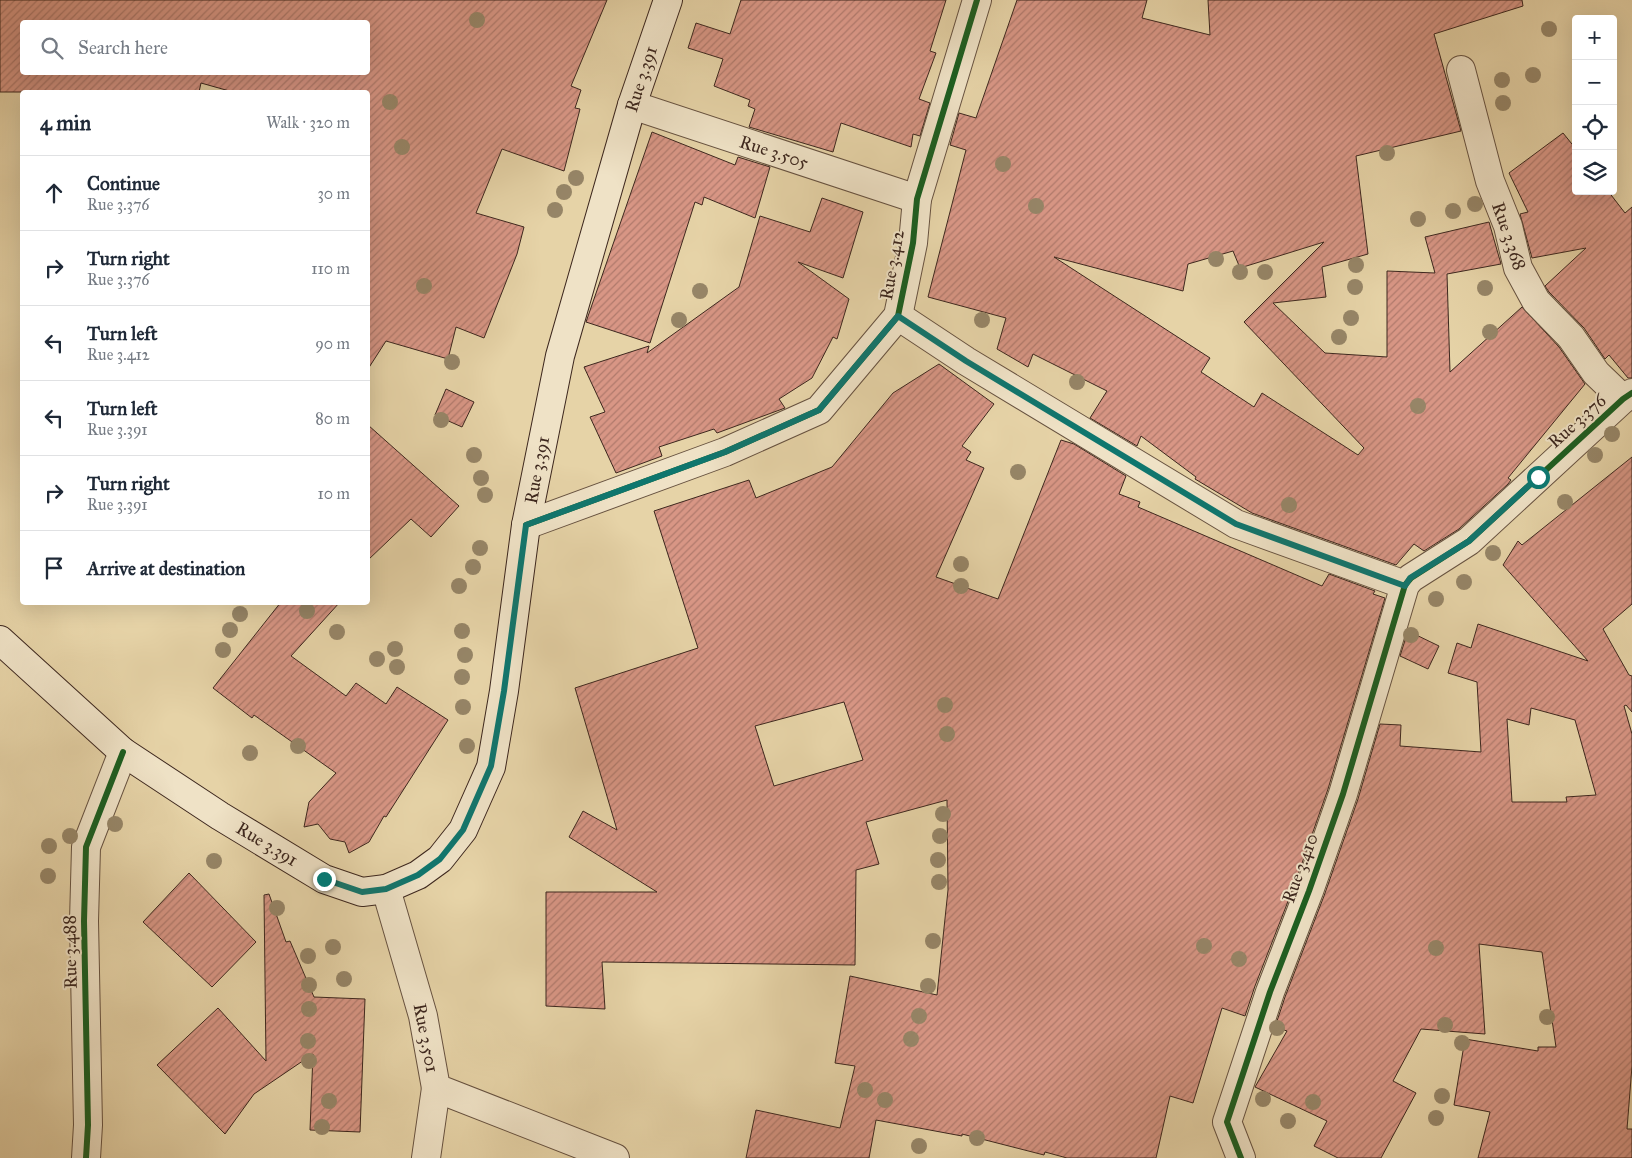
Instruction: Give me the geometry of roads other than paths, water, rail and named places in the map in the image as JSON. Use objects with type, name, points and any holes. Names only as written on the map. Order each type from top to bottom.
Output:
[{"type":"street","name":"Rue 3.391","points":[[0,640],[123,752],[220,816],[324,879],[362,892],[386,889],[418,875],[440,859],[463,830],[491,766],[504,691],[526,525],[560,356],[632,105],[668,0]]},
{"type":"street","name":"Rue 3.412","points":[[526,525],[725,452],[819,410],[898,316],[913,243],[917,199],[977,0]]},
{"type":"street","name":"Rue 3.368","points":[[1461,70],[1490,181],[1508,226],[1518,268],[1536,302],[1571,337],[1596,373],[1628,396]]},
{"type":"street","name":"Rue 3.505","points":[[632,105],[917,199]]},
{"type":"street","points":[[898,316],[966,361],[1236,524],[1405,586]]},
{"type":"street","name":"Rue 3.376","points":[[1405,586],[1410,578],[1469,541],[1628,396]]},
{"type":"street","name":"Rue 3.410","points":[[1241,1158],[1227,1122],[1270,992],[1343,794],[1405,586]]},
{"type":"street","name":"Rue 3.488","points":[[86,1158],[88,1125],[84,921],[86,847],[123,752]]},
{"type":"street","name":"Rue 3.501","points":[[386,889],[423,1016],[436,1088],[615,1158]]},
{"type":"street","points":[[426,1158],[436,1088]]}]
